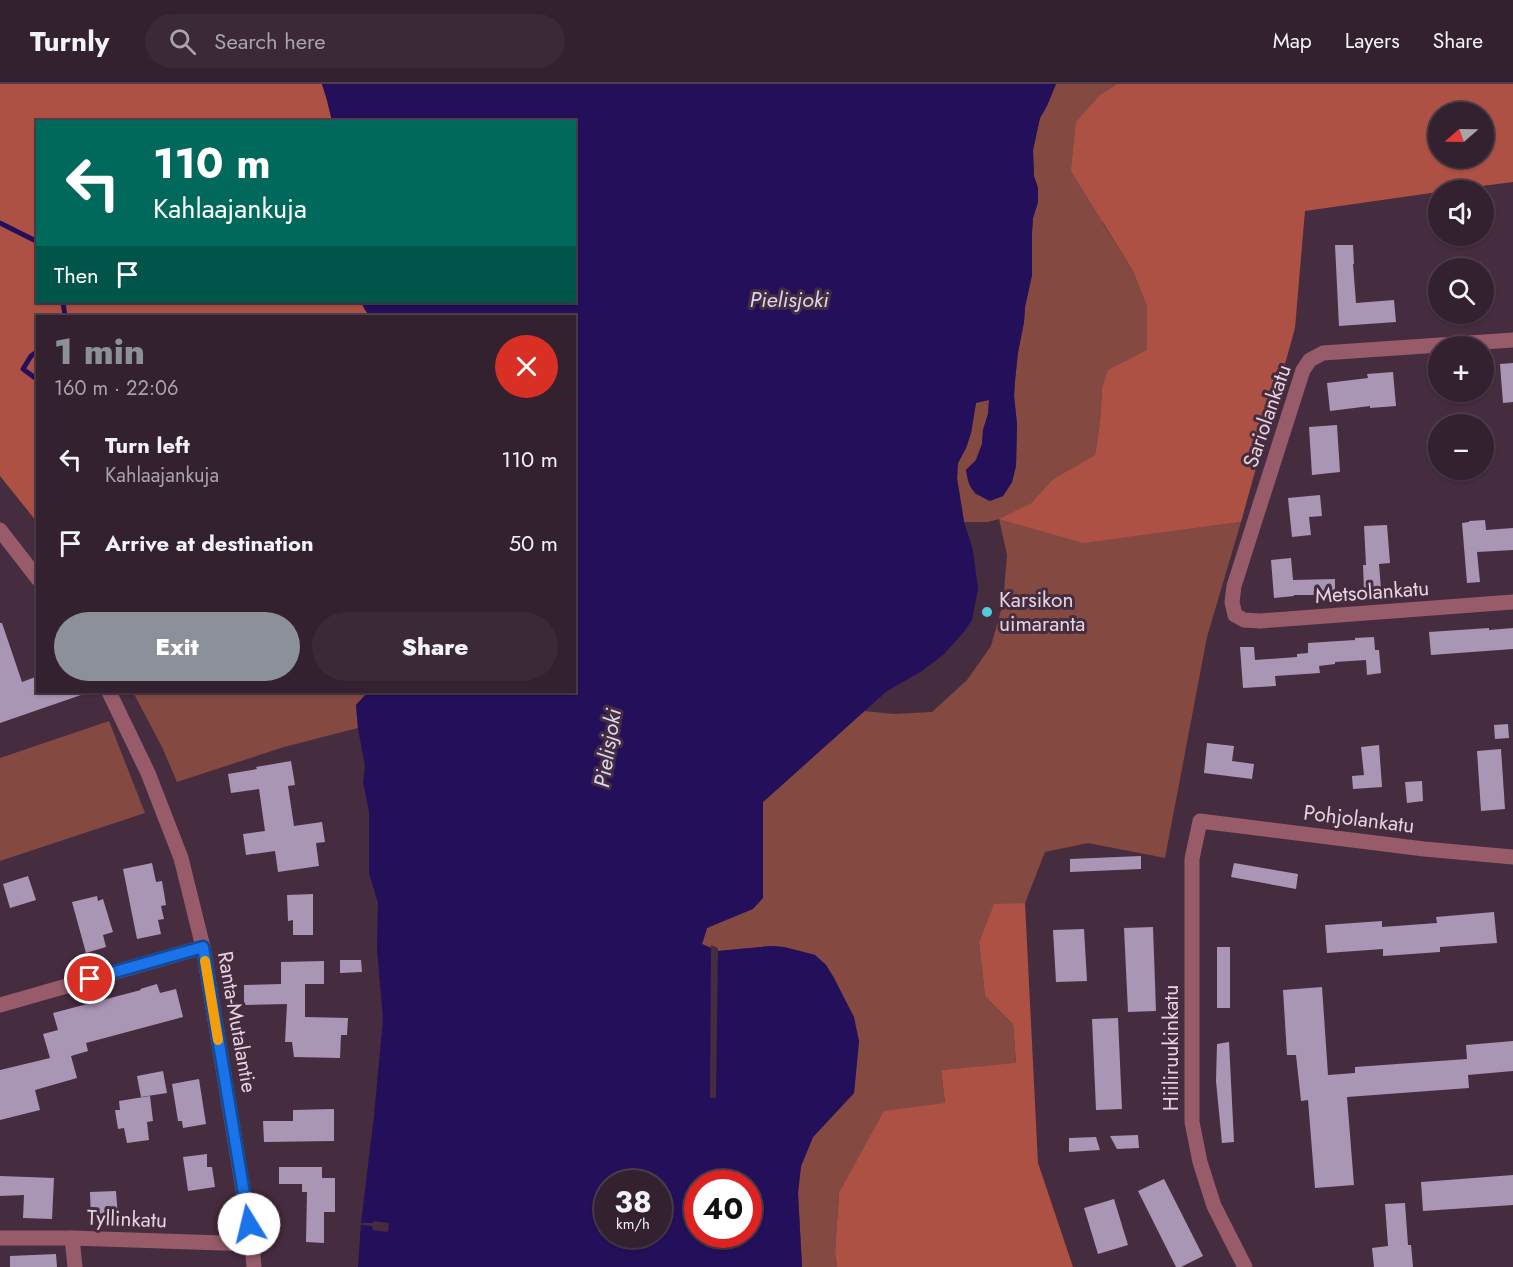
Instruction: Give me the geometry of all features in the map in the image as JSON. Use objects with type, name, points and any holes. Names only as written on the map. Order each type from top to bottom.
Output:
[{"type":"street","name":"Sariolankatu","points":[[1235,615],[1232,602],[1234,586],[1303,370],[1310,360],[1323,353],[1513,340]]},
{"type":"street","points":[[0,530],[36,576]]},
{"type":"street","name":"Metsolankatu","points":[[1235,615],[1244,620],[1260,621],[1513,602]]},
{"type":"street","name":"Ranta-Mutalantie","points":[[109,693],[148,773],[181,858],[203,947],[254,1267]]},
{"type":"street","name":"Pohjolankatu","points":[[1200,820],[1424,849],[1513,857]]},
{"type":"street","name":"Hiiliruukinkatu","points":[[1200,820],[1192,859],[1192,1122],[1200,1162],[1214,1206],[1245,1267]]},
{"type":"street","points":[[0,1005],[203,947]]},
{"type":"street","name":"Tyllinkatu","points":[[0,1238],[72,1238],[252,1245]]},
{"type":"street","points":[[72,1238],[75,1267]]},
{"type":"shaded area","points":[[0,84],[322,84],[332,120],[36,120],[36,303],[362,303],[369,315],[36,315],[36,521],[0,476]]},
{"type":"shaded area","points":[[1056,84],[1117,84],[1101,94],[1102,222],[1133,271],[1147,307],[1147,350],[1102,389],[1095,455],[1053,479],[1030,504],[1102,540],[1241,522],[1207,637],[1165,858],[1088,843],[1045,852],[1025,903],[994,905],[979,942],[985,996],[1013,1024],[1016,1064],[941,1070],[945,1103],[839,1193],[835,1252],[837,1267],[802,1267],[798,1193],[801,1166],[813,1137],[854,1093],[859,1041],[834,978],[826,965],[815,955],[771,946],[718,951],[702,944],[707,928],[763,898],[763,802],[864,711],[894,714],[932,712],[967,680],[991,646],[1003,603],[1007,555],[999,519],[988,522],[964,522],[957,478],[958,463],[971,433],[976,402],[989,400],[982,444],[976,460],[966,470],[975,494],[991,500],[1003,496],[1012,482],[1016,466],[1015,381],[1025,307],[1032,275],[1033,218],[1038,202],[1033,150],[1040,118]]},
{"type":"shaded area","points":[[1117,84],[1513,84],[1513,182],[1494,184],[1494,180],[1428,180],[1428,193],[1305,211],[1295,328],[1241,522],[1083,543],[999,519],[1030,504],[1053,479],[1095,455],[1102,389],[1108,370],[1147,350],[1147,307],[1133,271],[1071,171],[1076,122],[1101,94]]},
{"type":"shaded area","points":[[134,693],[367,693],[356,705],[358,728],[284,747],[177,782],[162,747]]},
{"type":"shaded area","points":[[109,721],[145,813],[0,861],[0,758]]},
{"type":"shaded area","points":[[1025,903],[1038,1163],[1073,1267],[837,1267],[835,1252],[839,1193],[884,1111],[945,1103],[941,1070],[1016,1063],[1013,1024],[985,996],[979,942],[994,904]]},
{"type":"water","name":"Pielisjoki","points":[[322,84],[1056,84],[1040,118],[1033,150],[1038,202],[1033,218],[1032,275],[1025,307],[1015,381],[1016,466],[1012,482],[1003,496],[990,501],[975,493],[968,482],[966,470],[976,460],[982,444],[989,400],[976,403],[971,433],[958,463],[957,478],[964,522],[973,550],[978,589],[972,620],[944,654],[922,671],[887,691],[763,802],[763,898],[753,909],[707,928],[702,944],[718,951],[771,946],[815,955],[826,965],[854,1017],[859,1041],[854,1093],[813,1137],[801,1166],[798,1193],[802,1267],[358,1267],[383,1019],[377,948],[378,903],[369,873],[369,812],[363,782],[365,766],[356,705],[367,693],[576,693],[576,315],[369,315],[362,303],[576,303],[576,120],[332,120]]},
{"type":"pier","points":[[711,945],[718,948],[716,1098],[710,1098]]},
{"type":"pier","points":[[373,1221],[389,1223],[388,1232],[373,1230],[372,1226],[361,1225],[361,1223],[373,1223]]},
{"type":"building","points":[[1335,245],[1353,245],[1356,303],[1394,300],[1396,322],[1339,326]]},
{"type":"building","points":[[1513,363],[1513,402],[1503,403],[1500,364]]},
{"type":"building","points":[[1393,372],[1396,406],[1370,408],[1370,406],[1330,411],[1327,383],[1368,378],[1367,374]]},
{"type":"building","points":[[1337,425],[1340,472],[1312,475],[1309,427]]},
{"type":"building","points":[[1320,495],[1322,516],[1309,517],[1311,535],[1292,537],[1288,498]]},
{"type":"building","points":[[1485,520],[1486,530],[1513,528],[1513,550],[1477,552],[1480,582],[1467,583],[1462,523]]},
{"type":"building","points":[[1387,525],[1390,563],[1379,564],[1381,589],[1364,590],[1363,565],[1366,565],[1364,526]]},
{"type":"building","points":[[1291,558],[1293,580],[1335,579],[1335,595],[1294,595],[1274,598],[1271,560]]},
{"type":"building","points":[[0,623],[2,623],[22,682],[36,677],[36,693],[84,694],[0,723]]},
{"type":"building","points":[[1489,628],[1489,630],[1513,628],[1513,649],[1431,655],[1429,632]]},
{"type":"building","points":[[1374,637],[1375,650],[1379,650],[1381,673],[1367,675],[1366,660],[1335,662],[1335,664],[1319,666],[1320,673],[1275,676],[1276,686],[1243,688],[1240,647],[1254,647],[1255,660],[1297,657],[1297,654],[1308,653],[1308,643]]},
{"type":"building","points":[[1508,724],[1509,738],[1495,739],[1494,725]]},
{"type":"building","points":[[1207,743],[1234,746],[1232,761],[1254,764],[1252,779],[1204,773]]},
{"type":"building","points":[[1379,745],[1382,787],[1353,789],[1352,776],[1364,775],[1361,747]]},
{"type":"building","points":[[1501,749],[1505,809],[1481,811],[1477,751]]},
{"type":"building","points":[[291,761],[295,785],[288,786],[294,826],[322,822],[325,842],[316,843],[319,866],[278,872],[275,851],[246,855],[243,834],[265,831],[259,789],[231,793],[228,774]]},
{"type":"building","points":[[1422,781],[1423,801],[1407,803],[1405,782]]},
{"type":"building","points":[[1141,856],[1141,869],[1070,872],[1070,859]]},
{"type":"building","points":[[152,863],[156,882],[162,881],[166,905],[161,906],[164,919],[158,920],[161,934],[137,939],[123,869]]},
{"type":"building","points":[[1234,863],[1298,874],[1296,889],[1231,877]]},
{"type":"building","points":[[28,876],[36,900],[10,908],[3,884]]},
{"type":"building","points":[[313,894],[313,935],[293,935],[293,920],[288,921],[287,895]]},
{"type":"building","points":[[97,896],[98,901],[103,899],[113,932],[103,935],[106,947],[86,953],[72,902]]},
{"type":"building","points":[[1494,912],[1497,943],[1440,947],[1440,952],[1383,956],[1383,949],[1327,953],[1325,925],[1382,921],[1382,927],[1437,923],[1436,917]]},
{"type":"building","points":[[1153,927],[1156,1011],[1128,1012],[1124,928]]},
{"type":"building","points":[[1084,929],[1087,981],[1056,982],[1053,930]]},
{"type":"building","points":[[1217,947],[1230,947],[1230,1008],[1217,1008]]},
{"type":"building","points":[[340,960],[361,960],[362,972],[340,973]]},
{"type":"building","points":[[324,961],[324,984],[305,984],[305,1017],[348,1018],[347,1035],[341,1035],[340,1058],[294,1057],[292,1042],[285,1042],[287,1004],[244,1005],[244,985],[281,984],[281,962]]},
{"type":"building","points":[[157,984],[160,993],[176,989],[183,1017],[86,1043],[88,1051],[71,1056],[77,1078],[35,1090],[40,1110],[0,1120],[0,1070],[50,1058],[43,1034],[58,1030],[53,1013]]},
{"type":"building","points":[[1322,987],[1328,1075],[1355,1073],[1355,1067],[1467,1059],[1466,1045],[1513,1041],[1513,1071],[1468,1075],[1469,1088],[1347,1097],[1354,1185],[1315,1188],[1308,1100],[1301,1101],[1296,1055],[1287,1055],[1283,990]]},
{"type":"building","points":[[1118,1018],[1122,1109],[1096,1110],[1092,1019]]},
{"type":"building","points":[[1229,1042],[1234,1142],[1222,1143],[1216,1081],[1217,1044]]},
{"type":"building","points":[[163,1071],[167,1093],[141,1097],[137,1076]]},
{"type":"building","points":[[199,1079],[206,1124],[183,1128],[182,1121],[178,1121],[172,1084]]},
{"type":"building","points":[[150,1096],[153,1121],[147,1122],[149,1140],[127,1143],[124,1128],[118,1129],[115,1110],[120,1110],[119,1101]]},
{"type":"building","points":[[334,1109],[334,1141],[264,1142],[263,1121],[293,1121],[293,1110]]},
{"type":"building","points":[[1138,1135],[1139,1148],[1117,1149],[1110,1136]]},
{"type":"building","points":[[1096,1137],[1100,1150],[1069,1152],[1069,1138]]},
{"type":"building","points":[[207,1154],[207,1167],[212,1167],[215,1187],[188,1191],[183,1157]]},
{"type":"building","points":[[279,1167],[322,1167],[322,1178],[335,1178],[335,1212],[324,1212],[324,1243],[306,1242],[307,1192],[302,1192],[302,1184],[279,1184]]},
{"type":"building","points":[[1513,1175],[1513,1205],[1423,1211],[1421,1182]]},
{"type":"building","points":[[0,1176],[54,1178],[52,1219],[23,1218],[24,1195],[0,1196]]},
{"type":"building","points":[[1164,1179],[1203,1256],[1181,1267],[1176,1267],[1138,1191]]},
{"type":"building","points":[[116,1191],[118,1217],[91,1219],[90,1192]]},
{"type":"building","points":[[1114,1199],[1128,1245],[1098,1254],[1084,1208]]},
{"type":"building","points":[[1405,1203],[1408,1245],[1411,1245],[1413,1267],[1374,1267],[1372,1248],[1388,1246],[1385,1204]]},
{"type":"building","points":[[56,1254],[57,1267],[10,1267],[10,1256]]},
{"type":"waterway","points":[[0,223],[36,241]]},
{"type":"waterway","points":[[63,303],[65,315]]},
{"type":"waterway","points":[[36,352],[23,369],[36,379]]},
{"type":"slow traffic","points":[[205,961],[218,1040]]},
{"type":"place","name":"Karsikon uimaranta","points":[[987,612]]},
{"type":"route","points":[[90,979],[203,947],[249,1224]]}]
